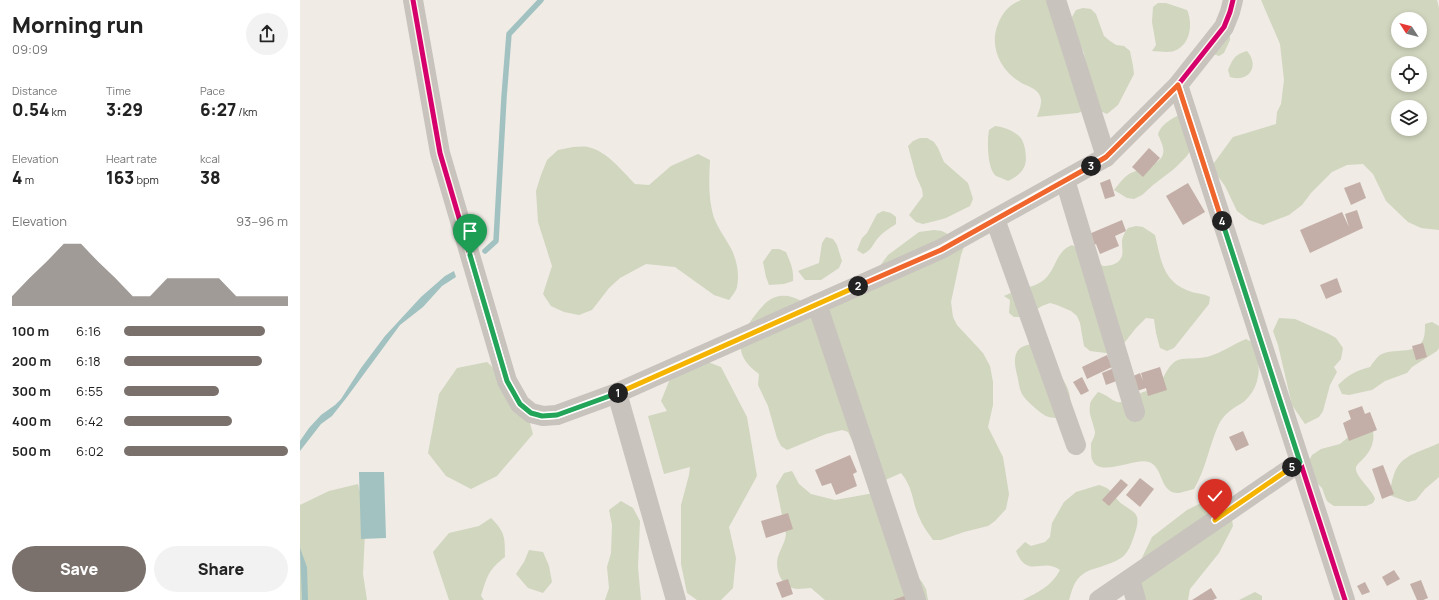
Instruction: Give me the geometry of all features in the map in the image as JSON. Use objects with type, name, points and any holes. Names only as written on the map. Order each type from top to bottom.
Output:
[{"type":"street","points":[[413,0],[440,153],[507,381],[520,404],[531,413],[542,416],[557,415],[618,394],[941,250],[1106,157],[1178,85],[1224,27],[1233,0]]},
{"type":"street","points":[[1056,0],[1106,157]]},
{"type":"street","points":[[1178,85],[1345,600]]},
{"type":"street","points":[[1065,180],[1135,412]]},
{"type":"street","points":[[995,219],[1076,445]]},
{"type":"street","points":[[817,304],[916,600]]},
{"type":"street","points":[[618,394],[676,600]]},
{"type":"street","points":[[1099,600],[1300,462]]},
{"type":"street","points":[[1130,579],[1136,600]]},
{"type":"green space","points":[[1021,0],[1046,0],[1085,110],[1078,113],[1037,117],[1041,101],[1039,93],[1013,77],[1002,64],[998,57],[995,41],[998,24],[1007,9]]},
{"type":"green space","points":[[1261,0],[1437,0],[1439,8],[1439,230],[1421,228],[1408,222],[1386,201],[1373,174],[1363,164],[1347,165],[1332,172],[1311,193],[1302,205],[1289,215],[1263,225],[1249,220],[1237,211],[1225,186],[1211,167],[1233,137],[1276,124],[1277,112],[1281,104],[1284,80],[1280,44]]},
{"type":"green space","points":[[1158,3],[1166,3],[1187,10],[1189,15],[1190,27],[1187,39],[1180,48],[1172,52],[1152,51],[1156,45],[1152,22],[1153,7]]},
{"type":"green space","points":[[1083,8],[1091,9],[1096,14],[1104,36],[1116,45],[1124,46],[1130,51],[1134,74],[1118,105],[1107,114],[1100,111],[1085,62],[1084,53],[1074,32],[1072,17],[1076,10]]},
{"type":"green space","points":[[1230,34],[1230,40],[1224,53],[1219,56],[1213,54]]},
{"type":"green space","points":[[1247,51],[1252,62],[1250,72],[1242,78],[1230,77],[1228,70],[1233,60],[1239,54]]},
{"type":"green space","points":[[1180,114],[1196,143],[1186,157],[1174,169],[1142,195],[1134,199],[1127,198],[1114,190],[1129,174],[1154,164],[1161,158],[1163,149],[1158,134],[1164,124]]},
{"type":"green space","points":[[995,126],[1002,127],[1018,135],[1022,140],[1025,149],[1026,160],[1024,168],[1018,175],[1008,181],[996,176],[989,161],[989,130]]},
{"type":"green space","points":[[920,138],[927,138],[934,142],[944,162],[968,183],[973,199],[970,206],[946,218],[923,224],[916,222],[909,215],[923,196],[908,146],[913,141]]},
{"type":"green space","points":[[573,147],[588,147],[602,153],[614,162],[635,184],[649,185],[671,166],[698,154],[710,160],[709,189],[714,218],[734,254],[738,270],[737,287],[729,300],[714,295],[675,267],[646,264],[620,278],[609,288],[592,310],[579,315],[564,312],[551,306],[543,294],[552,266],[538,222],[536,191],[547,160],[558,150]]},
{"type":"green space","points":[[883,211],[891,213],[896,217],[896,224],[882,234],[870,249],[863,254],[857,250],[862,238],[867,233],[877,214]]},
{"type":"green space","points":[[1136,226],[1143,227],[1155,235],[1161,261],[1168,275],[1173,281],[1180,287],[1189,291],[1210,297],[1209,304],[1174,348],[1167,351],[1160,348],[1154,319],[1146,318],[1121,347],[1106,353],[1090,351],[1084,346],[1080,323],[1077,316],[1071,311],[1057,305],[1050,303],[1022,317],[1014,317],[1009,313],[1010,300],[1004,296],[1035,285],[1045,279],[1049,275],[1059,256],[1067,248],[1072,245],[1085,252],[1103,266],[1112,265],[1121,259],[1122,240],[1126,231],[1128,228]]},
{"type":"green space","points":[[934,230],[942,231],[961,241],[964,247],[951,302],[953,317],[957,325],[983,353],[990,366],[993,382],[993,405],[988,427],[1003,457],[1009,494],[1006,509],[988,526],[941,540],[933,540],[924,528],[917,513],[911,490],[901,473],[881,482],[855,446],[848,432],[842,430],[826,434],[787,450],[781,446],[777,438],[768,406],[758,385],[759,374],[750,367],[741,352],[742,338],[745,330],[766,302],[776,297],[789,296],[814,309],[876,271],[888,255],[919,232]]},
{"type":"green space","points":[[826,237],[833,239],[837,245],[842,261],[839,268],[821,280],[805,280],[798,271],[819,263],[822,243]]},
{"type":"green space","points":[[772,249],[779,249],[786,252],[792,269],[793,281],[784,284],[769,285],[763,262]]},
{"type":"green space","points":[[1279,318],[1295,319],[1329,334],[1336,338],[1343,348],[1341,359],[1334,367],[1337,372],[1330,385],[1323,411],[1319,417],[1305,424],[1292,405],[1278,345],[1273,331]]},
{"type":"green space","points":[[1432,322],[1439,326],[1439,348],[1437,351],[1412,367],[1407,373],[1385,381],[1372,390],[1349,395],[1342,394],[1338,385],[1346,378],[1353,373],[1370,367],[1380,355],[1415,348],[1424,338],[1425,324]]},
{"type":"green space","points":[[1246,339],[1252,342],[1258,360],[1259,368],[1256,385],[1246,400],[1235,407],[1221,420],[1202,473],[1194,489],[1179,493],[1168,489],[1157,469],[1149,462],[1135,462],[1109,467],[1101,467],[1096,465],[1091,457],[1091,444],[1095,432],[1090,415],[1090,403],[1098,392],[1117,402],[1124,402],[1143,392],[1158,389],[1170,366],[1177,360],[1210,356]]},
{"type":"green space","points":[[1033,344],[1058,372],[1068,388],[1070,405],[1068,410],[1061,418],[1043,415],[1026,399],[1021,391],[1015,367],[1015,356],[1020,348]]},
{"type":"green space","points":[[695,357],[721,367],[747,417],[757,476],[729,527],[736,558],[733,588],[721,600],[697,600],[687,593],[681,564],[681,505],[690,467],[664,474],[648,416],[667,411],[661,401],[672,374]]},
{"type":"green space","points":[[487,362],[509,382],[525,405],[533,434],[497,476],[471,489],[446,476],[428,453],[439,394],[457,368]]},
{"type":"green space","points":[[1373,431],[1371,447],[1356,467],[1356,471],[1374,495],[1375,499],[1373,503],[1366,506],[1334,506],[1328,502],[1322,488],[1315,481],[1308,463],[1312,455],[1321,449],[1340,444],[1352,434]]},
{"type":"green space","points":[[1439,443],[1439,477],[1425,489],[1416,500],[1408,502],[1389,495],[1392,480],[1398,466],[1406,458]]},
{"type":"green space","points":[[792,471],[799,484],[811,494],[835,500],[874,493],[906,564],[922,582],[926,589],[928,600],[825,600],[811,588],[794,589],[784,583],[777,569],[777,563],[786,534],[776,486],[784,473]]},
{"type":"green space","points":[[358,484],[366,514],[363,574],[367,600],[300,600],[300,505],[329,491]]},
{"type":"green space","points":[[1099,485],[1108,489],[1122,504],[1136,515],[1137,526],[1132,542],[1126,553],[1118,560],[1090,570],[1080,576],[1077,579],[1069,600],[1023,600],[1049,584],[1057,576],[1060,570],[1053,567],[1030,566],[1025,564],[1016,551],[1025,542],[1031,546],[1045,542],[1050,537],[1052,523],[1064,502],[1076,492]]},
{"type":"green space","points":[[1228,493],[1233,526],[1219,553],[1190,589],[1188,600],[1136,600],[1139,564],[1152,537],[1187,510],[1215,496]]},
{"type":"green space","points":[[621,501],[633,508],[640,521],[638,567],[641,600],[605,600],[609,588],[607,567],[611,553],[612,525],[609,510]]},
{"type":"green space","points":[[491,518],[502,531],[505,544],[505,557],[489,574],[481,596],[484,600],[449,600],[433,552],[449,533],[479,526]]},
{"type":"green space","points":[[529,550],[543,552],[549,566],[552,582],[543,593],[528,588],[516,574],[524,562]]},
{"type":"green space","points":[[1255,592],[1262,596],[1262,600],[1239,600]]},
{"type":"water","points":[[454,271],[456,277],[442,286],[423,307],[400,325],[332,416],[321,424],[300,451],[300,441],[309,428],[321,415],[341,399],[361,368],[385,336],[421,297],[445,276]]},
{"type":"water","points":[[359,472],[384,472],[386,538],[361,539]]},
{"type":"water","points":[[300,548],[307,567],[308,600],[302,600]]},
{"type":"building","points":[[1149,148],[1160,158],[1143,177],[1132,167]]},
{"type":"building","points":[[1110,179],[1115,196],[1105,199],[1100,183]]},
{"type":"building","points":[[1360,182],[1366,198],[1351,205],[1344,188]]},
{"type":"building","points":[[1188,183],[1205,212],[1183,225],[1166,196]]},
{"type":"building","points":[[1357,210],[1363,228],[1310,253],[1300,230],[1342,212],[1349,227],[1345,214]]},
{"type":"building","points":[[1122,220],[1126,231],[1115,236],[1119,246],[1100,254],[1096,244],[1094,245],[1089,234]]},
{"type":"building","points":[[1337,278],[1342,292],[1326,299],[1320,285]]},
{"type":"building","points":[[1423,343],[1427,357],[1416,360],[1412,346]]},
{"type":"building","points":[[1107,355],[1112,367],[1087,379],[1082,367]]},
{"type":"building","points":[[1160,367],[1167,390],[1148,396],[1146,388],[1137,391],[1131,377],[1140,373],[1143,381],[1141,373]]},
{"type":"building","points":[[1114,368],[1119,380],[1106,385],[1102,373]]},
{"type":"building","points":[[1082,377],[1089,391],[1081,395],[1073,382]]},
{"type":"building","points":[[1362,406],[1365,414],[1370,412],[1377,430],[1349,441],[1343,423],[1351,419],[1348,411]]},
{"type":"building","points":[[1243,431],[1249,445],[1236,451],[1229,437]]},
{"type":"building","points":[[850,455],[857,472],[853,474],[857,486],[836,495],[831,483],[822,486],[815,470]]},
{"type":"building","points":[[1383,465],[1394,494],[1382,499],[1372,469]]},
{"type":"building","points":[[1140,478],[1154,489],[1140,507],[1126,495]]},
{"type":"building","points":[[1121,479],[1128,485],[1109,506],[1102,500]]},
{"type":"building","points":[[788,513],[793,529],[766,538],[761,521]]},
{"type":"building","points":[[1394,570],[1400,579],[1387,586],[1382,577]]},
{"type":"building","points":[[788,579],[793,594],[782,598],[776,583]]},
{"type":"building","points":[[1421,580],[1428,598],[1417,600],[1410,584]]},
{"type":"building","points":[[1365,582],[1370,592],[1362,595],[1357,586]]},
{"type":"building","points":[[1211,588],[1217,598],[1213,600],[1192,600]]},
{"type":"building","points":[[907,595],[909,600],[893,600]]},
{"type":"waterway","points":[[485,251],[496,241],[509,34],[541,0]]},
{"type":"cycle path","points":[[413,0],[440,153],[507,381],[520,404],[531,413],[543,416],[557,415],[617,393],[941,249],[1106,157],[1178,85],[1224,27],[1233,0]]},
{"type":"cycle path","points":[[1178,85],[1345,600]]},
{"type":"route","points":[[470,255],[507,381],[520,404],[531,413],[542,416],[557,415],[618,394],[941,250],[1106,157],[1178,85],[1300,462],[1215,520]]}]
